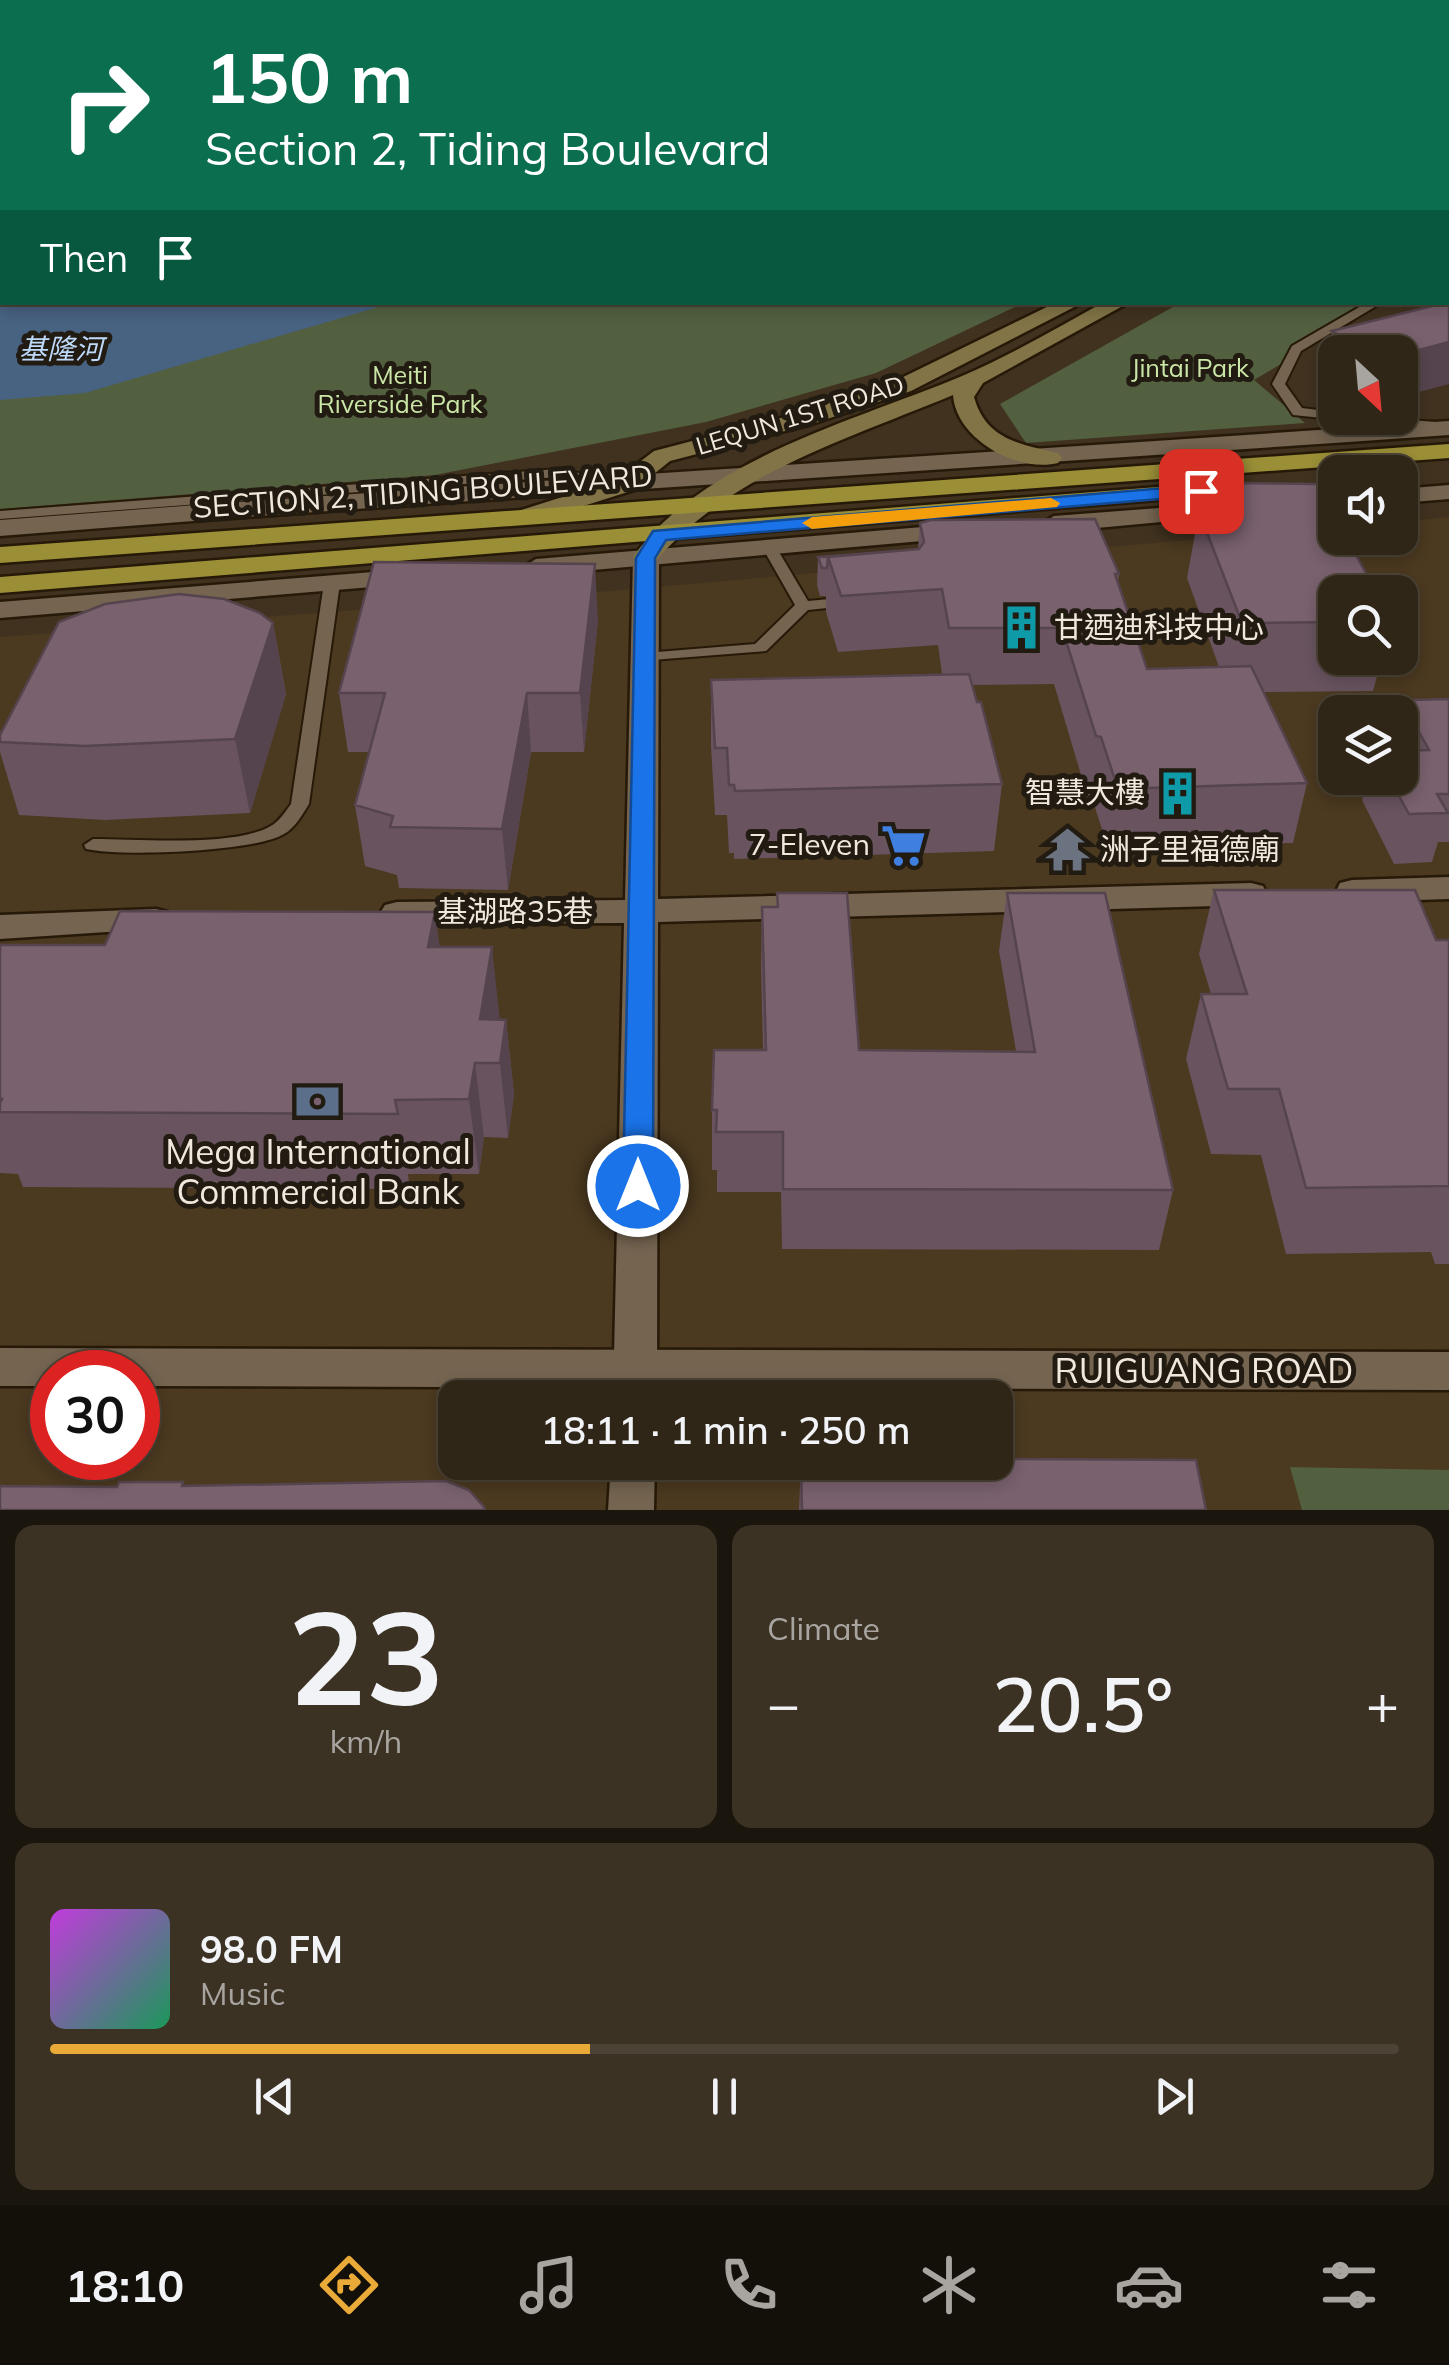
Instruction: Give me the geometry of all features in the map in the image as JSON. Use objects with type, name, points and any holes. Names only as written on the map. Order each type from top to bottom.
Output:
[{"type":"highway","name":"SECTION 2, TIDING BOULEVARD","points":[[0,555],[1449,451]]},
{"type":"highway","points":[[1418,474],[1449,471]]},
{"type":"highway","name":"SECTION 2, TIDING BOULEVARD","points":[[0,585],[358,554],[653,546],[1318,482]]},
{"type":"main road","name":"LEQUN 1ST ROAD","points":[[524,517],[625,485],[662,456],[804,419],[903,386],[1068,305]]},
{"type":"main road","name":"LEQUN 1ST ROAD","points":[[653,546],[697,505],[744,478],[974,379],[1114,305]]},
{"type":"main road","points":[[974,379],[963,397],[966,417],[977,431],[1014,451],[1050,458]]},
{"type":"street","name":"SECTION 2, TIDING BOULEVARD","points":[[0,528],[386,497],[744,478],[1449,428]]},
{"type":"street","points":[[1418,495],[1449,492]]},
{"type":"street","name":"SECTION 2, TIDING BOULEVARD","points":[[0,610],[332,584],[653,546],[898,544],[1256,508]]},
{"type":"street","points":[[636,1380],[645,658],[653,546]]},
{"type":"street","name":"基湖路35巷","points":[[374,914],[642,912],[1449,888]]},
{"type":"street","points":[[0,927],[179,919]]},
{"type":"street","name":"RUIGUANG ROAD","points":[[0,1368],[477,1380]]},
{"type":"street","name":"RUIGUANG ROAD","points":[[886,1380],[1449,1371]]},
{"type":"street","points":[[631,1510],[632,1480]]},
{"type":"lane","points":[[1320,335],[1371,305]]},
{"type":"lane","points":[[1318,336],[1296,349],[1278,384],[1298,412],[1318,414]]},
{"type":"lane","points":[[1418,425],[1449,428]]},
{"type":"lane","points":[[0,516],[558,473],[625,485]]},
{"type":"lane","points":[[769,547],[803,606]]},
{"type":"lane","points":[[93,845],[251,840],[277,831],[292,816],[300,804],[332,584]]},
{"type":"lane","points":[[645,658],[760,648],[803,606],[873,600]]},
{"type":"shaded area","points":[[1449,517],[1449,1510],[0,1510],[0,637],[610,591],[1318,529],[1318,555],[1418,555],[1418,520]]},
{"type":"green space","name":"Meiti Riverside Park","points":[[378,305],[1019,305],[876,373],[706,422],[435,475],[0,509],[0,378]]},
{"type":"green space","name":"Jintai Park","points":[[1176,305],[1380,305],[1329,335],[1318,335],[1318,342],[1254,380],[1305,423],[1026,443],[1000,404]]},
{"type":"green space","points":[[1290,1467],[1449,1470],[1449,1510],[1302,1510]]},
{"type":"water","name":"基隆河","points":[[0,305],[385,305],[85,393],[0,400]]},
{"type":"building","points":[[1449,305],[1449,342],[1418,350],[1418,335],[1339,335],[1332,331]]},
{"type":"building","points":[[1240,483],[1318,484],[1318,555],[1356,555],[1367,575],[1318,575],[1318,622],[1242,623],[1199,512],[1213,494]]},
{"type":"building","points":[[1095,519],[1119,574],[1115,574],[1147,669],[1251,666],[1307,783],[1118,789],[1101,737],[1096,736],[1062,628],[949,628],[942,589],[841,596],[828,557],[919,549],[924,542],[920,523],[931,520]]},
{"type":"building","points":[[896,551],[828,557],[827,568],[822,568],[818,557]]},
{"type":"building","points":[[374,562],[595,564],[580,693],[527,693],[502,829],[390,827],[393,816],[355,805],[385,693],[339,693]]},
{"type":"building","points":[[179,594],[224,599],[260,613],[273,623],[235,739],[85,746],[0,742],[0,735],[59,622],[105,604]]},
{"type":"building","points":[[969,674],[977,702],[981,702],[1002,784],[735,791],[734,785],[729,785],[727,748],[715,748],[711,680]]},
{"type":"building","points":[[1449,699],[1449,794],[1437,794],[1448,813],[1409,814],[1398,795],[1418,795],[1418,750],[1429,750],[1418,730],[1418,700]]},
{"type":"building","points":[[1214,890],[1415,890],[1436,940],[1449,940],[1449,1186],[1306,1188],[1279,1089],[1228,1089],[1201,994],[1247,994]]},
{"type":"building","points":[[777,893],[847,893],[859,1050],[1035,1052],[1007,893],[1105,893],[1173,1190],[783,1189],[783,1132],[716,1132],[717,1110],[712,1110],[714,1050],[766,1050],[762,907],[778,907]]},
{"type":"building","points":[[120,911],[435,912],[428,947],[492,947],[480,1019],[506,1020],[500,1063],[475,1063],[469,1099],[395,1100],[398,1114],[0,1112],[0,945],[105,945]]},
{"type":"building","points":[[1013,1459],[1196,1460],[1206,1510],[802,1510],[801,1480],[1013,1480]]},
{"type":"building","points":[[446,1481],[469,1490],[485,1510],[0,1510],[0,1486]]},
{"type":"slow traffic","points":[[812,523],[1051,503]]},
{"type":"place","name":"甘迺迪科技中心","points":[[1021,628]]},
{"type":"place","name":"智慧大樓","points":[[1178,793]]},
{"type":"place","name":"7-Eleven","points":[[903,845]]},
{"type":"place","name":"洲子里福德廟","points":[[1067,850]]},
{"type":"place","name":"Mega International Commercial Bank","points":[[318,1102]]},
{"type":"route","points":[[638,1186],[646,558],[660,535],[1201,491]]}]
